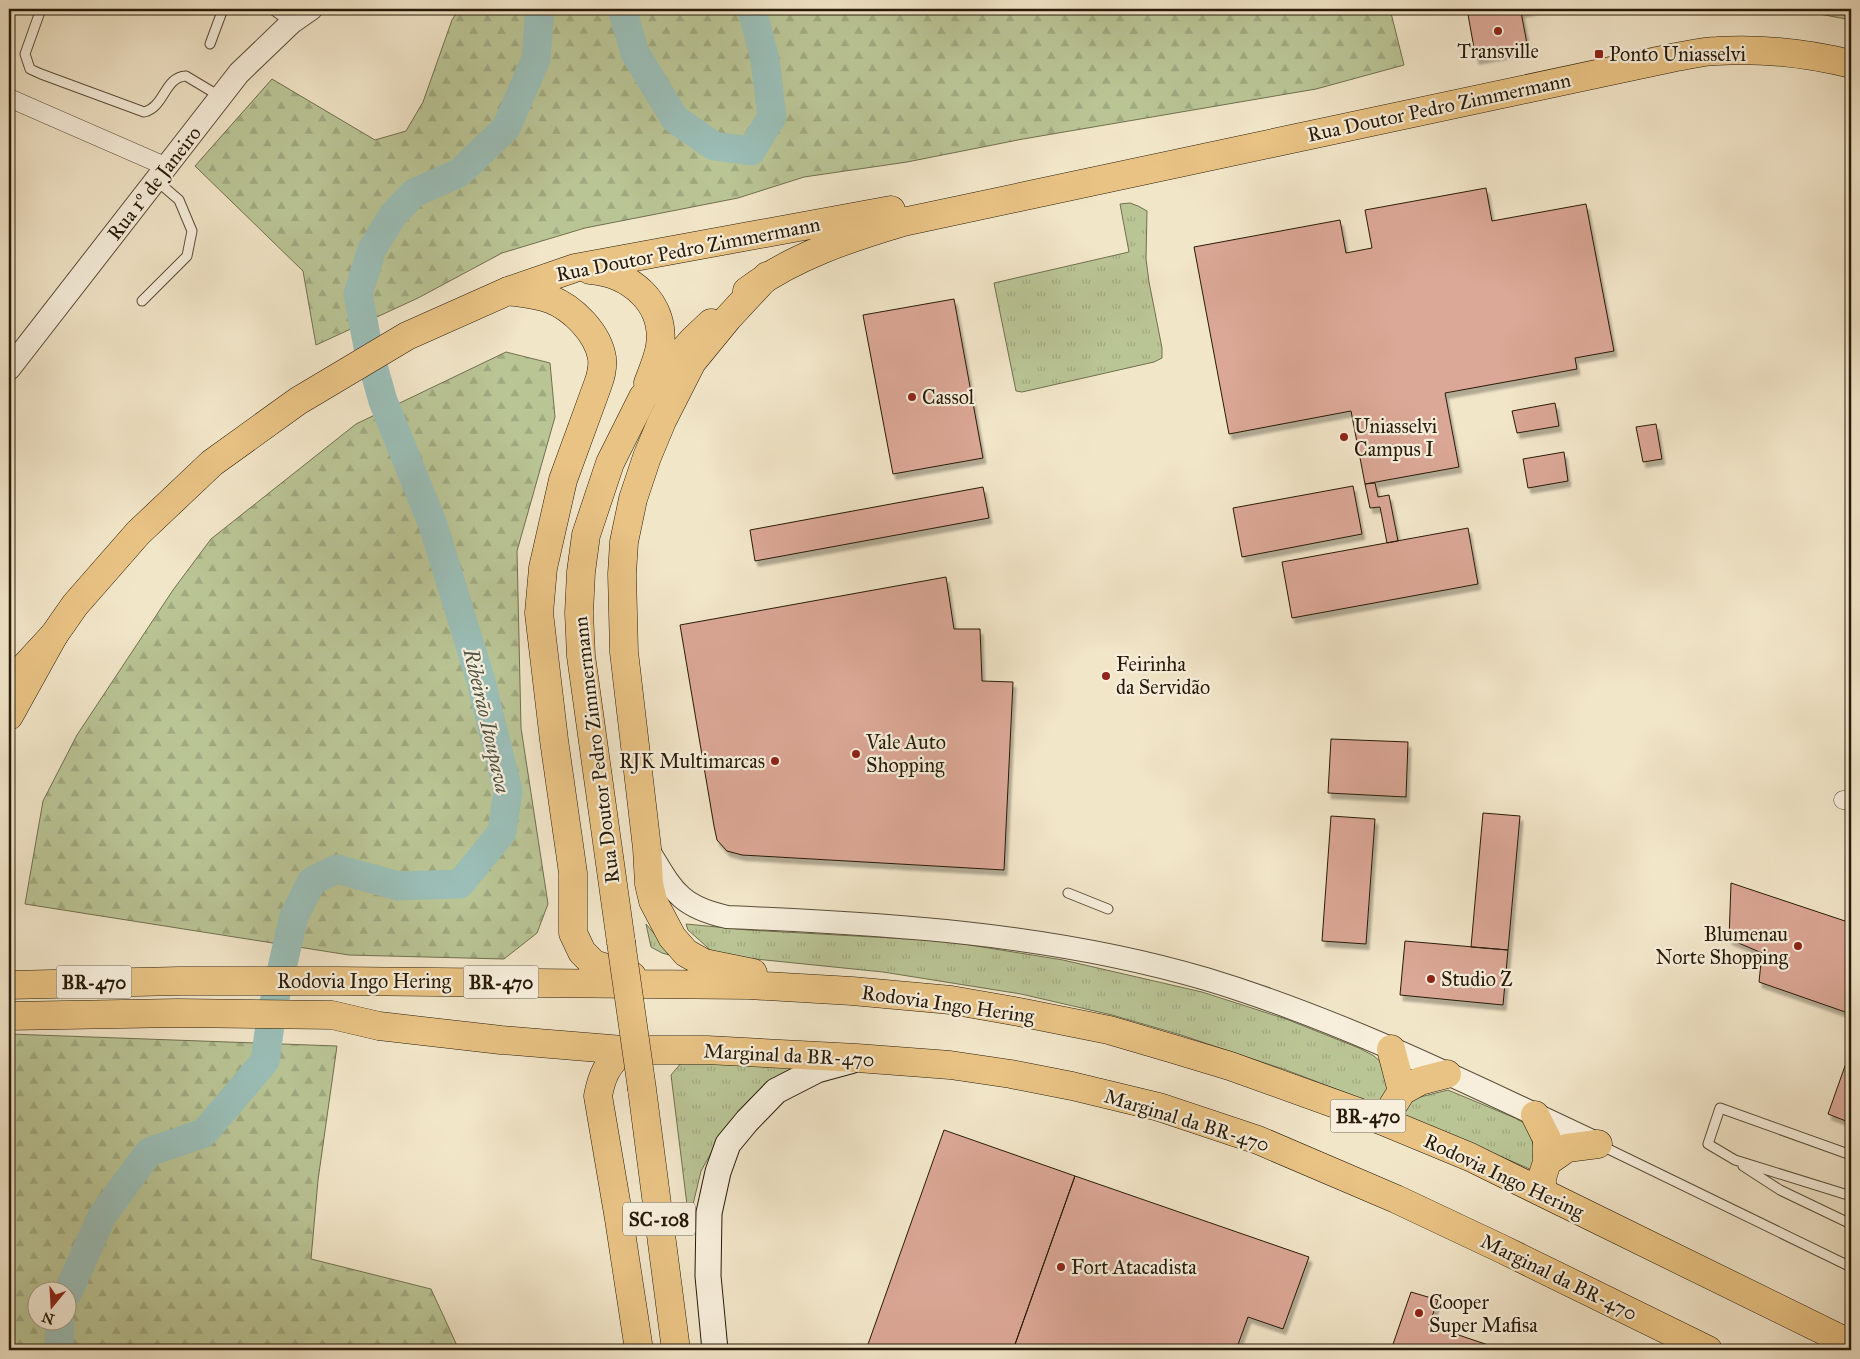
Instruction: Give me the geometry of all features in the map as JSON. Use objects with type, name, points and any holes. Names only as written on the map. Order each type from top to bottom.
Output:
[{"type":"main road","name":"Rua Doutor Pedro Zimmermann","points":[[676,1350],[642,1089],[583,674],[579,613],[581,572],[586,535],[610,463],[643,397],[692,341],[716,318],[767,276],[852,238],[903,222],[1684,56],[1716,51],[1768,50],[1812,55],[1851,64]]},
{"type":"main road","name":"Rua Doutor Pedro Zimmermann","points":[[9,716],[54,635],[75,605],[138,533],[212,463],[298,401],[407,336],[508,291],[576,268],[898,209],[1029,196]]},
{"type":"main road","points":[[576,268],[597,270],[616,275],[633,283],[654,307],[660,325],[660,346],[643,397]]},
{"type":"main road","points":[[767,276],[728,318],[692,362],[647,457],[633,499],[624,542],[622,612],[626,670],[647,848],[649,884],[653,901],[672,937],[686,953],[704,963],[852,990]]},
{"type":"main road","points":[[508,291],[551,299],[569,310],[583,323],[596,342],[602,357],[602,372],[563,480],[543,568],[539,613],[573,873],[573,933],[582,952],[594,964],[665,984]]},
{"type":"main road","points":[[9,684],[54,635]]},
{"type":"main road","name":"Rodovia Ingo Hering","points":[[9,985],[179,981],[749,985],[852,990],[951,1000],[1109,1030],[1230,1066],[1383,1121],[1470,1157],[1851,1344]]},
{"type":"main road","name":"Rodovia Ingo Hering","points":[[9,1016],[332,1015],[379,1026],[444,1034],[623,1050]]},
{"type":"main road","points":[[1391,1049],[1402,1091]]},
{"type":"main road","points":[[623,1050],[611,1062],[601,1079],[598,1096],[639,1350]]},
{"type":"main road","name":"Marginal da BR-470","points":[[623,1050],[707,1050],[950,1065],[1064,1084],[1159,1107],[1249,1137],[1396,1199],[1708,1350]]},
{"type":"main road","points":[[716,1350],[708,1276],[709,1212],[718,1172],[728,1144],[776,1091],[817,1070],[857,1058]]},
{"type":"main road","points":[[1383,1121],[1402,1091],[1420,1081],[1447,1074]]},
{"type":"main road","points":[[1535,1115],[1547,1139],[1548,1162],[1542,1178],[1542,1192]]},
{"type":"main road","points":[[1548,1162],[1567,1148],[1598,1144]]},
{"type":"street","name":"Rua 1º de Janeiro","points":[[9,369],[239,74],[291,23],[311,9]]},
{"type":"street","points":[[9,98],[162,173]]},
{"type":"street","points":[[647,848],[673,890],[690,905],[705,912],[727,917],[945,930],[1065,945],[1206,979],[1293,1009],[1391,1049],[1598,1144]]},
{"type":"lane","points":[[41,9],[25,54],[30,69],[144,112],[151,110],[175,78],[180,77],[186,76],[221,97]]},
{"type":"lane","points":[[210,44],[223,9]]},
{"type":"lane","points":[[272,9],[291,23]]},
{"type":"lane","points":[[142,301],[187,256],[192,231],[179,200],[162,173]]},
{"type":"lane","points":[[1068,893],[1108,909]]},
{"type":"lane","points":[[1851,1155],[1720,1108],[1708,1144],[1780,1190],[1851,1224]]},
{"type":"lane","points":[[1598,1144],[1851,1267]]},
{"type":"lane","points":[[1735,1160],[1851,1196]]},
{"type":"green space","points":[[459,9],[1390,9],[1404,65],[1316,89],[1023,139],[907,162],[804,177],[738,198],[585,228],[502,253],[418,298],[316,345],[303,271],[195,166],[272,79],[375,140],[406,131],[423,102],[452,20]]},
{"type":"green space","points":[[1793,9],[1851,9],[1851,20]]},
{"type":"green space","points":[[1130,203],[1147,211],[1146,259],[1162,348],[1162,358],[1154,362],[1022,392],[1016,391],[994,283],[1129,252],[1120,204]]},
{"type":"green space","points":[[506,352],[550,363],[555,417],[517,551],[521,728],[548,904],[537,933],[504,959],[349,955],[25,904],[43,801],[77,735],[173,590],[211,539],[356,424]]},
{"type":"green space","points":[[646,924],[673,956],[651,947]]},
{"type":"green space","points":[[686,924],[748,930],[945,941],[1063,960],[1202,992],[1286,1019],[1359,1048],[1374,1056],[1389,1069],[1392,1079],[1381,1106],[1286,1070],[1181,1035],[1112,1015],[1021,994],[883,972],[716,955],[688,930]]},
{"type":"green space","points":[[9,1034],[337,1046],[318,1180],[311,1259],[431,1289],[459,1350],[9,1350]]},
{"type":"green space","points":[[682,1062],[805,1063],[762,1089],[726,1126],[701,1171],[689,1221],[671,1075]]},
{"type":"green space","points":[[1448,1090],[1528,1125],[1535,1152],[1532,1170],[1400,1113],[1416,1098]]},
{"type":"building","name":"Transville","points":[[1467,9],[1534,9],[1521,12],[1528,49],[1476,59]]},
{"type":"building","points":[[1486,188],[1492,221],[1586,204],[1614,351],[1575,358],[1577,369],[1445,393],[1459,467],[1365,484],[1351,411],[1229,434],[1194,247],[1340,220],[1346,253],[1372,248],[1365,210]]},
{"type":"building","points":[[954,299],[983,458],[893,474],[863,315]]},
{"type":"building","points":[[1555,403],[1559,426],[1517,433],[1512,411]]},
{"type":"building","points":[[1656,424],[1662,459],[1643,462],[1636,427]]},
{"type":"building","points":[[1564,452],[1568,481],[1528,488],[1523,459]]},
{"type":"building","points":[[1375,483],[1378,497],[1389,495],[1398,541],[1387,543],[1380,507],[1370,508],[1365,484]]},
{"type":"building","points":[[1353,486],[1362,534],[1242,557],[1233,508]]},
{"type":"building","points":[[983,487],[989,518],[755,561],[750,530]]},
{"type":"building","points":[[1468,528],[1478,584],[1292,618],[1282,562]]},
{"type":"building","name":"Vale Auto Shopping","points":[[946,577],[954,629],[980,629],[982,681],[1013,682],[1004,870],[742,855],[727,851],[717,840],[714,826],[680,625]]},
{"type":"building","points":[[1331,739],[1408,742],[1406,797],[1328,793]]},
{"type":"building","points":[[1483,813],[1520,816],[1508,950],[1471,947]]},
{"type":"building","points":[[1331,816],[1375,819],[1366,944],[1322,941]]},
{"type":"building","name":"Blumenau Norte Shopping","points":[[1731,883],[1851,923],[1851,1014],[1759,982],[1762,953],[1729,939]]},
{"type":"building","points":[[1405,941],[1508,950],[1503,1005],[1400,995]]},
{"type":"building","points":[[1851,1049],[1851,1123],[1828,1114]]},
{"type":"building","points":[[944,1130],[1075,1176],[1013,1350],[866,1350]]},
{"type":"building","points":[[1075,1176],[1309,1257],[1283,1329],[1248,1317],[1236,1350],[1013,1350]]},
{"type":"building","name":"Cooper Super Mafisa","points":[[1411,1292],[1438,1300],[1429,1325],[1503,1350],[1391,1350]]},
{"type":"waterway","name":"Ribeirão Itoupava","points":[[72,1282],[102,1216],[149,1152],[204,1133],[265,1061],[272,1011],[294,916],[312,881],[337,869],[398,886],[460,884],[502,832],[508,791],[480,678],[433,525],[383,401],[369,352],[358,294],[372,249],[393,215],[414,193],[459,173],[506,128],[536,59],[540,9]]},
{"type":"waterway","name":"Ribeirão Itoupava","points":[[622,9],[635,53],[675,119],[714,146],[751,151],[772,117],[765,60],[752,9]]},
{"type":"waterway","name":"Ribeirão Itoupava","points":[[59,1350],[60,1332]]},
{"type":"place","name":"Transville","points":[[1498,31]]},
{"type":"place","name":"Ponto Uniasselvi","points":[[1599,54]]},
{"type":"place","name":"Cassol","points":[[912,397]]},
{"type":"place","name":"Uniasselvi Campus I","points":[[1344,437]]},
{"type":"place","name":"Feirinha da Servidão","points":[[1106,676]]},
{"type":"place","name":"Vale Auto Shopping","points":[[856,754]]},
{"type":"place","name":"RJK Multimarcas","points":[[775,761]]},
{"type":"place","name":"Blumenau Norte Shopping","points":[[1798,946]]},
{"type":"place","name":"Studio Z","points":[[1431,979]]},
{"type":"place","name":"Fort Atacadista","points":[[1061,1267]]},
{"type":"place","name":"Cooper Super Mafisa","points":[[1419,1313]]}]
